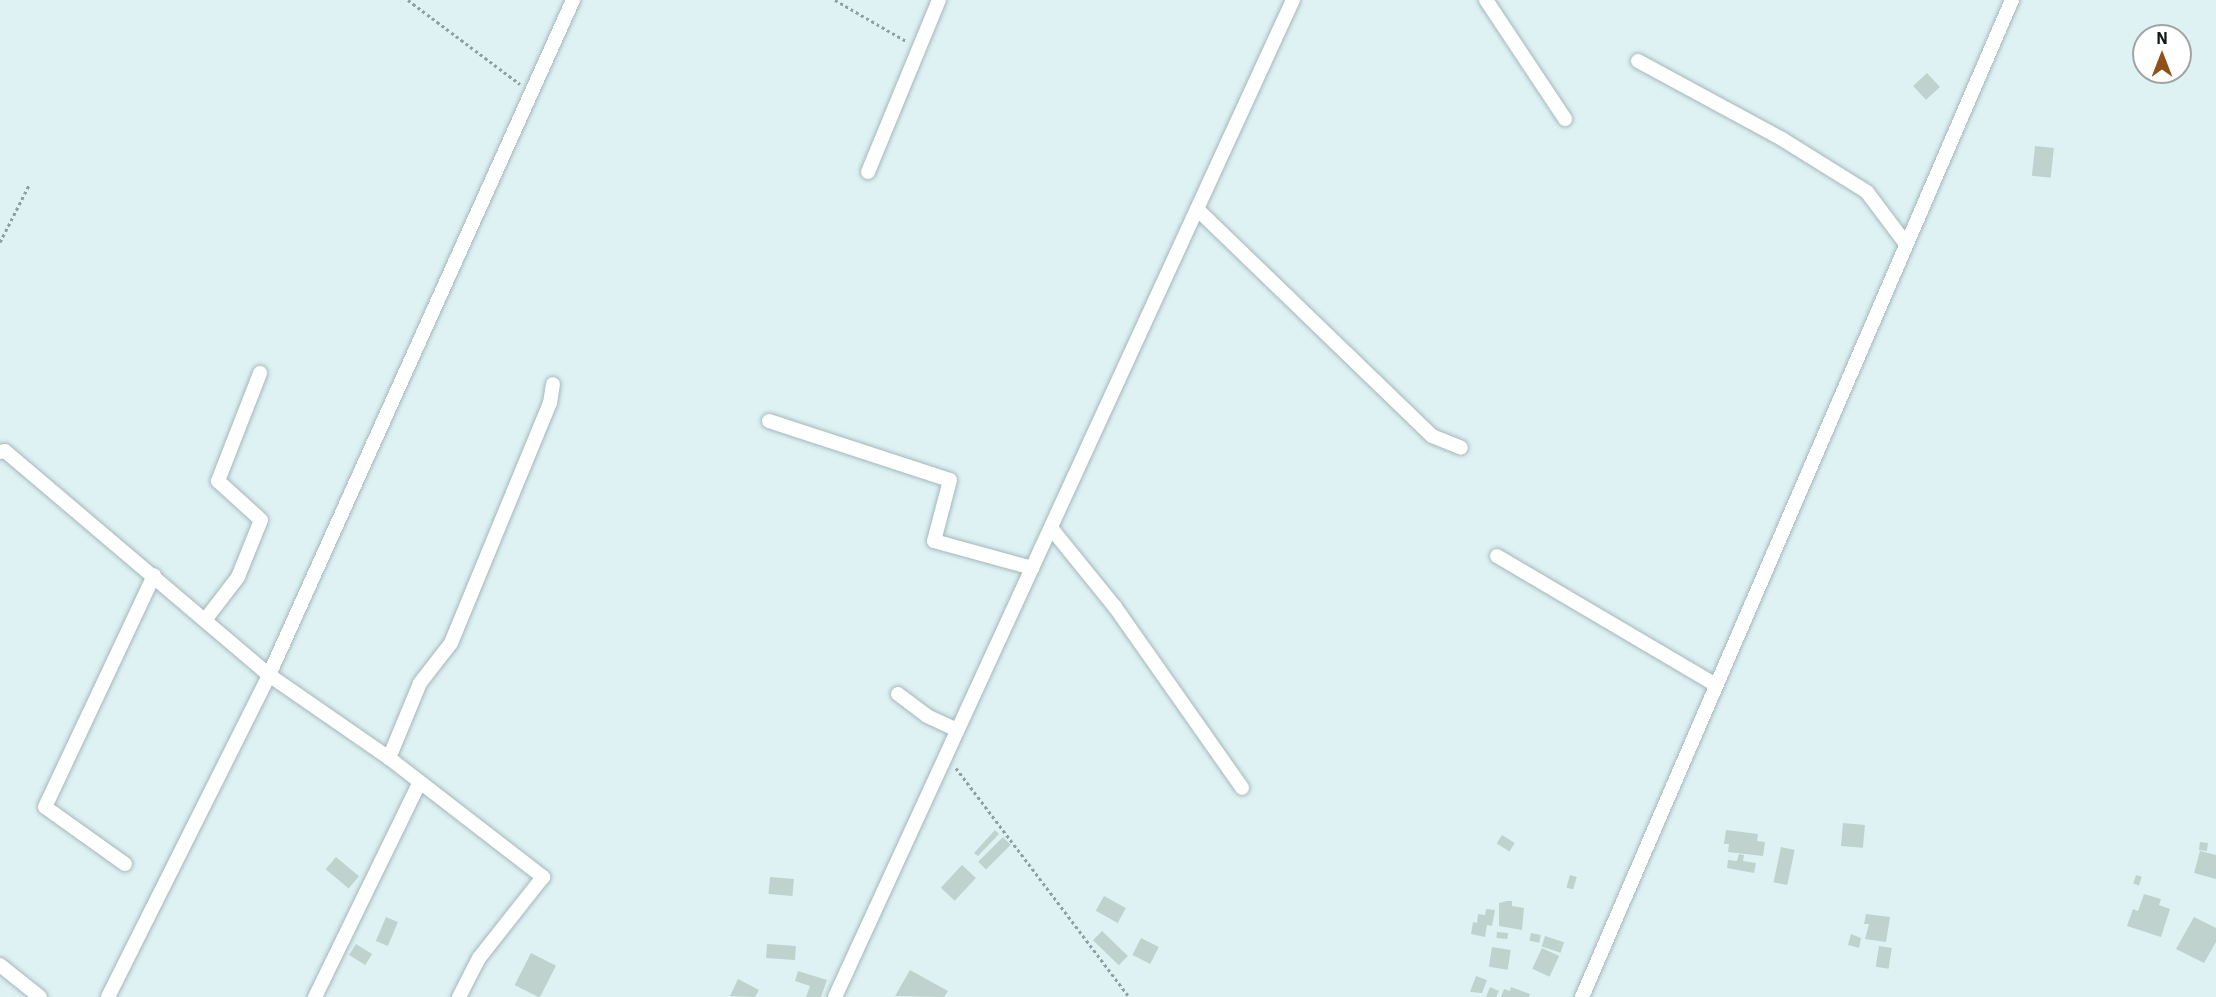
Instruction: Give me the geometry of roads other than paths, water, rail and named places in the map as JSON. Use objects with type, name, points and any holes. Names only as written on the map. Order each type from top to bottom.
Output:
[{"type":"street","points":[[108,997],[268,675],[573,0]]},
{"type":"street","points":[[868,172],[939,0]]},
{"type":"street","points":[[834,997],[1293,0]]},
{"type":"street","points":[[1486,0],[1565,119]]},
{"type":"street","points":[[1582,997],[2012,0]]},
{"type":"street","points":[[1638,61],[1782,139],[1857,186],[1883,209],[1906,244]]},
{"type":"street","points":[[1197,209],[1432,436],[1461,448]]},
{"type":"street","points":[[205,620],[238,577],[261,520],[218,481],[260,373]]},
{"type":"street","points":[[388,758],[420,682],[451,643],[550,403],[553,384]]},
{"type":"street","points":[[769,421],[950,480],[934,541],[1032,568]]},
{"type":"street","points":[[0,452],[5,451],[154,575],[268,675],[388,758],[543,877],[479,958],[459,997]]},
{"type":"street","points":[[1051,528],[1115,607],[1242,788]]},
{"type":"street","points":[[1497,556],[1716,685]]},
{"type":"street","points":[[124,864],[45,807],[154,575]]},
{"type":"street","points":[[898,694],[927,716],[957,730]]},
{"type":"street","points":[[315,997],[420,782]]},
{"type":"street","points":[[0,965],[40,997]]}]
